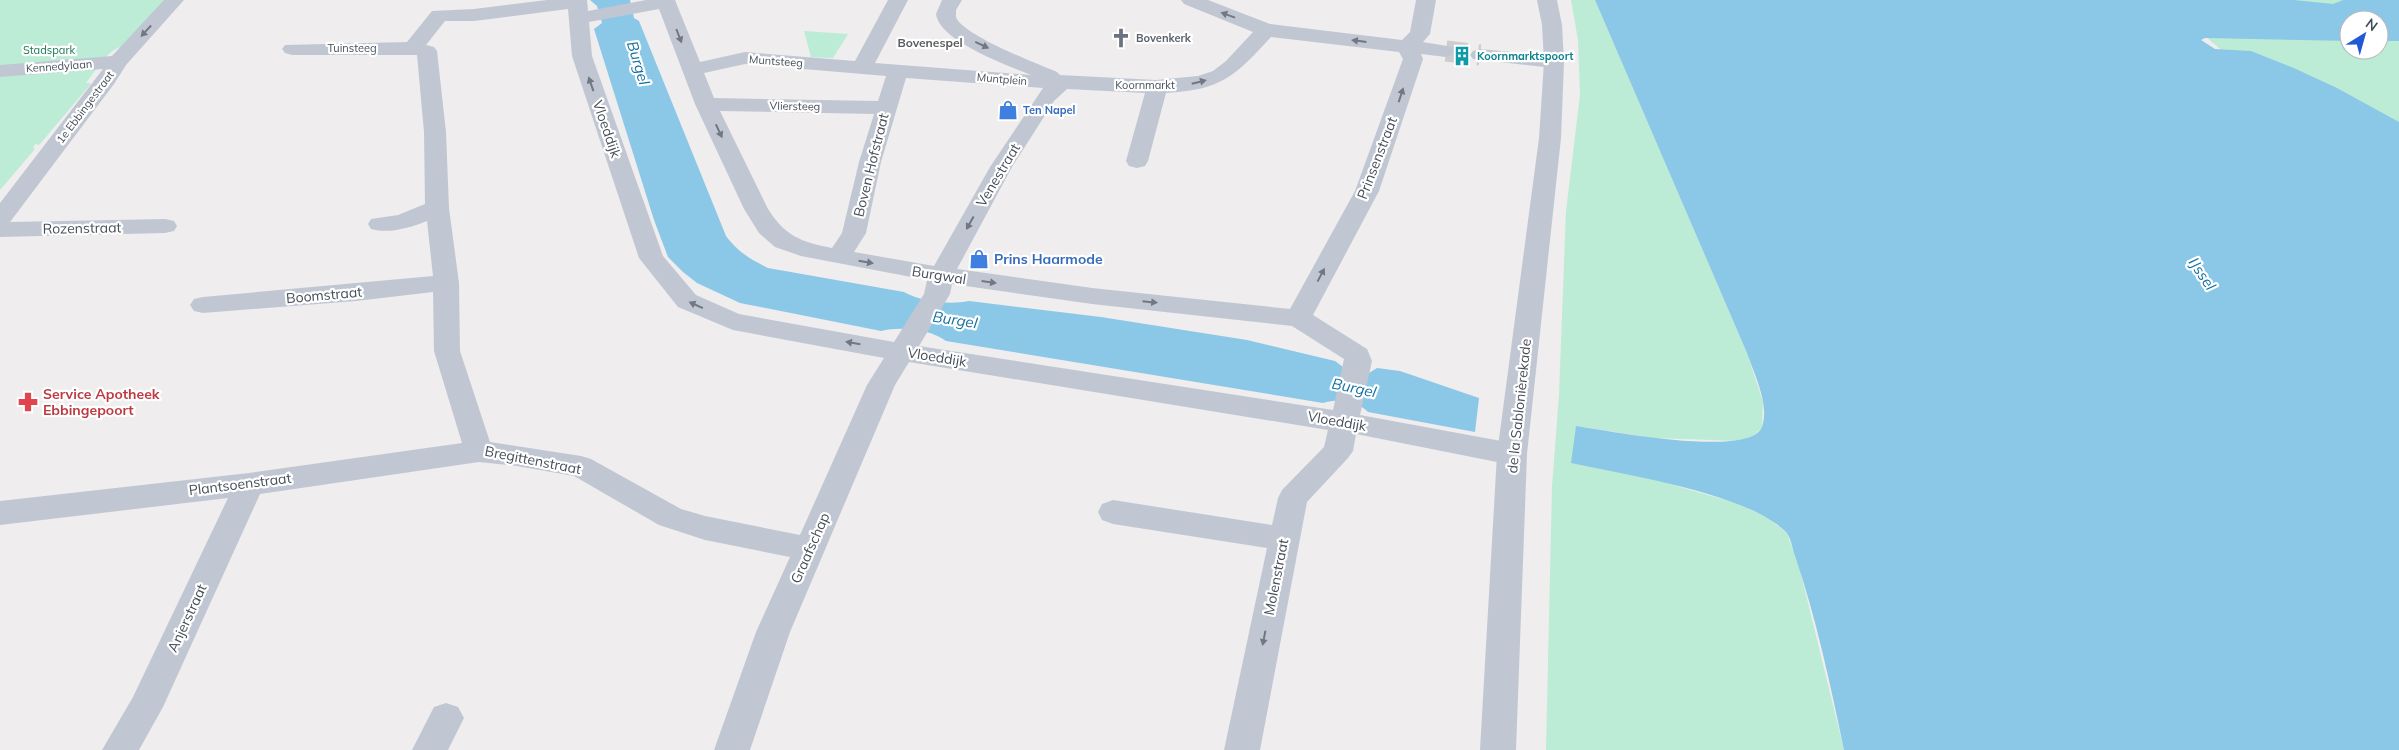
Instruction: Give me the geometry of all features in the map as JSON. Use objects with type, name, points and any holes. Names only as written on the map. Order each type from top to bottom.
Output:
[{"type":"street","name":"1e Ebbingestraat","points":[[0,219],[107,80],[118,62],[174,0]]},
{"type":"street","points":[[862,67],[898,0]]},
{"type":"street","name":"Muntplein","points":[[952,0],[946,6],[945,12],[952,27],[958,32],[1037,71],[1064,81]]},
{"type":"street","points":[[1191,0],[1266,30],[1446,50]]},
{"type":"street","points":[[1407,46],[1420,34],[1426,0]]},
{"type":"street","name":"de la Sablonièrekade","points":[[1498,750],[1512,454],[1550,138],[1554,62],[1552,25],[1547,0]]},
{"type":"street","points":[[413,48],[439,15],[474,15],[646,6],[666,1]]},
{"type":"street","name":"Burgwal","points":[[666,1],[706,104],[756,209],[768,228],[784,242],[810,251],[939,284],[1092,296],[1298,318],[1358,358]]},
{"type":"street","name":"Vloeddijk","points":[[581,9],[582,56],[651,258],[687,301],[733,322],[906,343],[1346,413],[1512,454]]},
{"type":"street","name":"Koornmarkt","points":[[1064,81],[1157,87],[1190,84],[1220,75],[1237,62],[1266,30]]},
{"type":"street","name":"Prinsenstraat","points":[[1298,318],[1367,191],[1413,58],[1407,46]]},
{"type":"street","name":"Tuinsteeg","points":[[292,49],[413,48]]},
{"type":"street","name":"Bregittenstraat","points":[[413,48],[427,51],[430,69],[435,132],[437,208],[446,283],[447,351],[480,450],[581,467],[670,518],[705,528],[810,549]]},
{"type":"street","points":[[1480,55],[1554,62]]},
{"type":"street","name":"Muntsteeg","points":[[692,70],[745,58],[862,67]]},
{"type":"street","name":"Kennedylaan","points":[[0,71],[118,62]]},
{"type":"street","name":"Muntplein","points":[[862,67],[1034,82],[1064,81]]},
{"type":"street","name":"Boven Hofstraat","points":[[838,257],[854,233],[870,162],[898,70]]},
{"type":"street","name":"Venestraat","points":[[906,343],[1001,167],[1046,97],[1064,81]]},
{"type":"street","points":[[1137,161],[1157,87]]},
{"type":"street","name":"Vliersteeg","points":[[706,104],[885,108]]},
{"type":"street","points":[[380,224],[402,222],[437,208]]},
{"type":"street","name":"Rozenstraat","points":[[0,230],[165,226]]},
{"type":"street","name":"Boomstraat","points":[[202,305],[356,293],[446,283]]},
{"type":"street","name":"Graafschap","points":[[732,750],[773,632],[881,385],[906,343]]},
{"type":"street","name":"Molenstraat","points":[[1242,750],[1293,498],[1338,451],[1358,358]]},
{"type":"street","name":"Plantsoenstraat","points":[[0,513],[249,484],[480,450]]},
{"type":"street","name":"Anjerstraat","points":[[120,750],[146,708],[249,484]]},
{"type":"street","points":[[1113,512],[1284,539]]},
{"type":"street","points":[[430,750],[446,718]]},
{"type":"green space","name":"Stadspark","points":[[0,0],[169,0],[126,46],[120,47],[108,54],[86,83],[90,83],[90,85],[39,145],[35,144],[33,148],[35,149],[0,190]]},
{"type":"green space","points":[[1571,0],[1595,0],[1747,353],[1763,402],[1762,428],[1754,435],[1741,441],[1654,438],[1577,426],[1666,483],[1736,503],[1768,518],[1787,533],[1800,570],[1844,750],[1546,750],[1552,487],[1559,395],[1566,211],[1580,95],[1578,40]]},
{"type":"green space","points":[[2163,0],[2399,0],[2399,224],[2219,48]]},
{"type":"green space","points":[[804,31],[848,34],[833,58],[811,57]]},
{"type":"water","name":"Burgel","points":[[590,0],[630,0],[634,18],[639,21],[726,236],[745,255],[768,268],[904,292],[936,302],[953,303],[969,301],[1101,317],[1247,340],[1335,361],[1343,367],[1369,373],[1377,368],[1400,371],[1479,398],[1475,432],[1368,412],[1364,408],[1347,401],[1323,403],[946,341],[924,331],[897,329],[881,331],[740,303],[697,283],[668,257],[654,220],[594,29],[602,23],[597,6]]},
{"type":"water","name":"IJssel","points":[[1595,0],[2294,0],[2333,4],[2343,0],[2399,0],[2399,41],[2389,41],[2389,10],[2339,10],[2339,41],[2205,38],[2201,40],[2215,49],[2251,51],[2296,69],[2337,88],[2399,122],[2399,750],[1844,750],[1810,603],[1789,536],[1785,531],[1767,518],[1714,496],[1684,487],[1571,463],[1576,426],[1644,437],[1706,442],[1732,441],[1752,436],[1762,427],[1764,409],[1760,389],[1747,353]]},
{"type":"tunnel","points":[[1446,51],[1480,55]]},
{"type":"place","name":"Bovenkerk","points":[[1121,38]]},
{"type":"place","name":"Koornmarktspoort","points":[[1462,56]]},
{"type":"place","name":"Ten Napel","points":[[1008,110]]},
{"type":"place","name":"Prins Haarmode","points":[[979,259]]},
{"type":"place","name":"Service Apotheek Ebbingepoort","points":[[28,402]]},
{"type":"district","name":"Bovenespel","points":[[930,43]]}]
